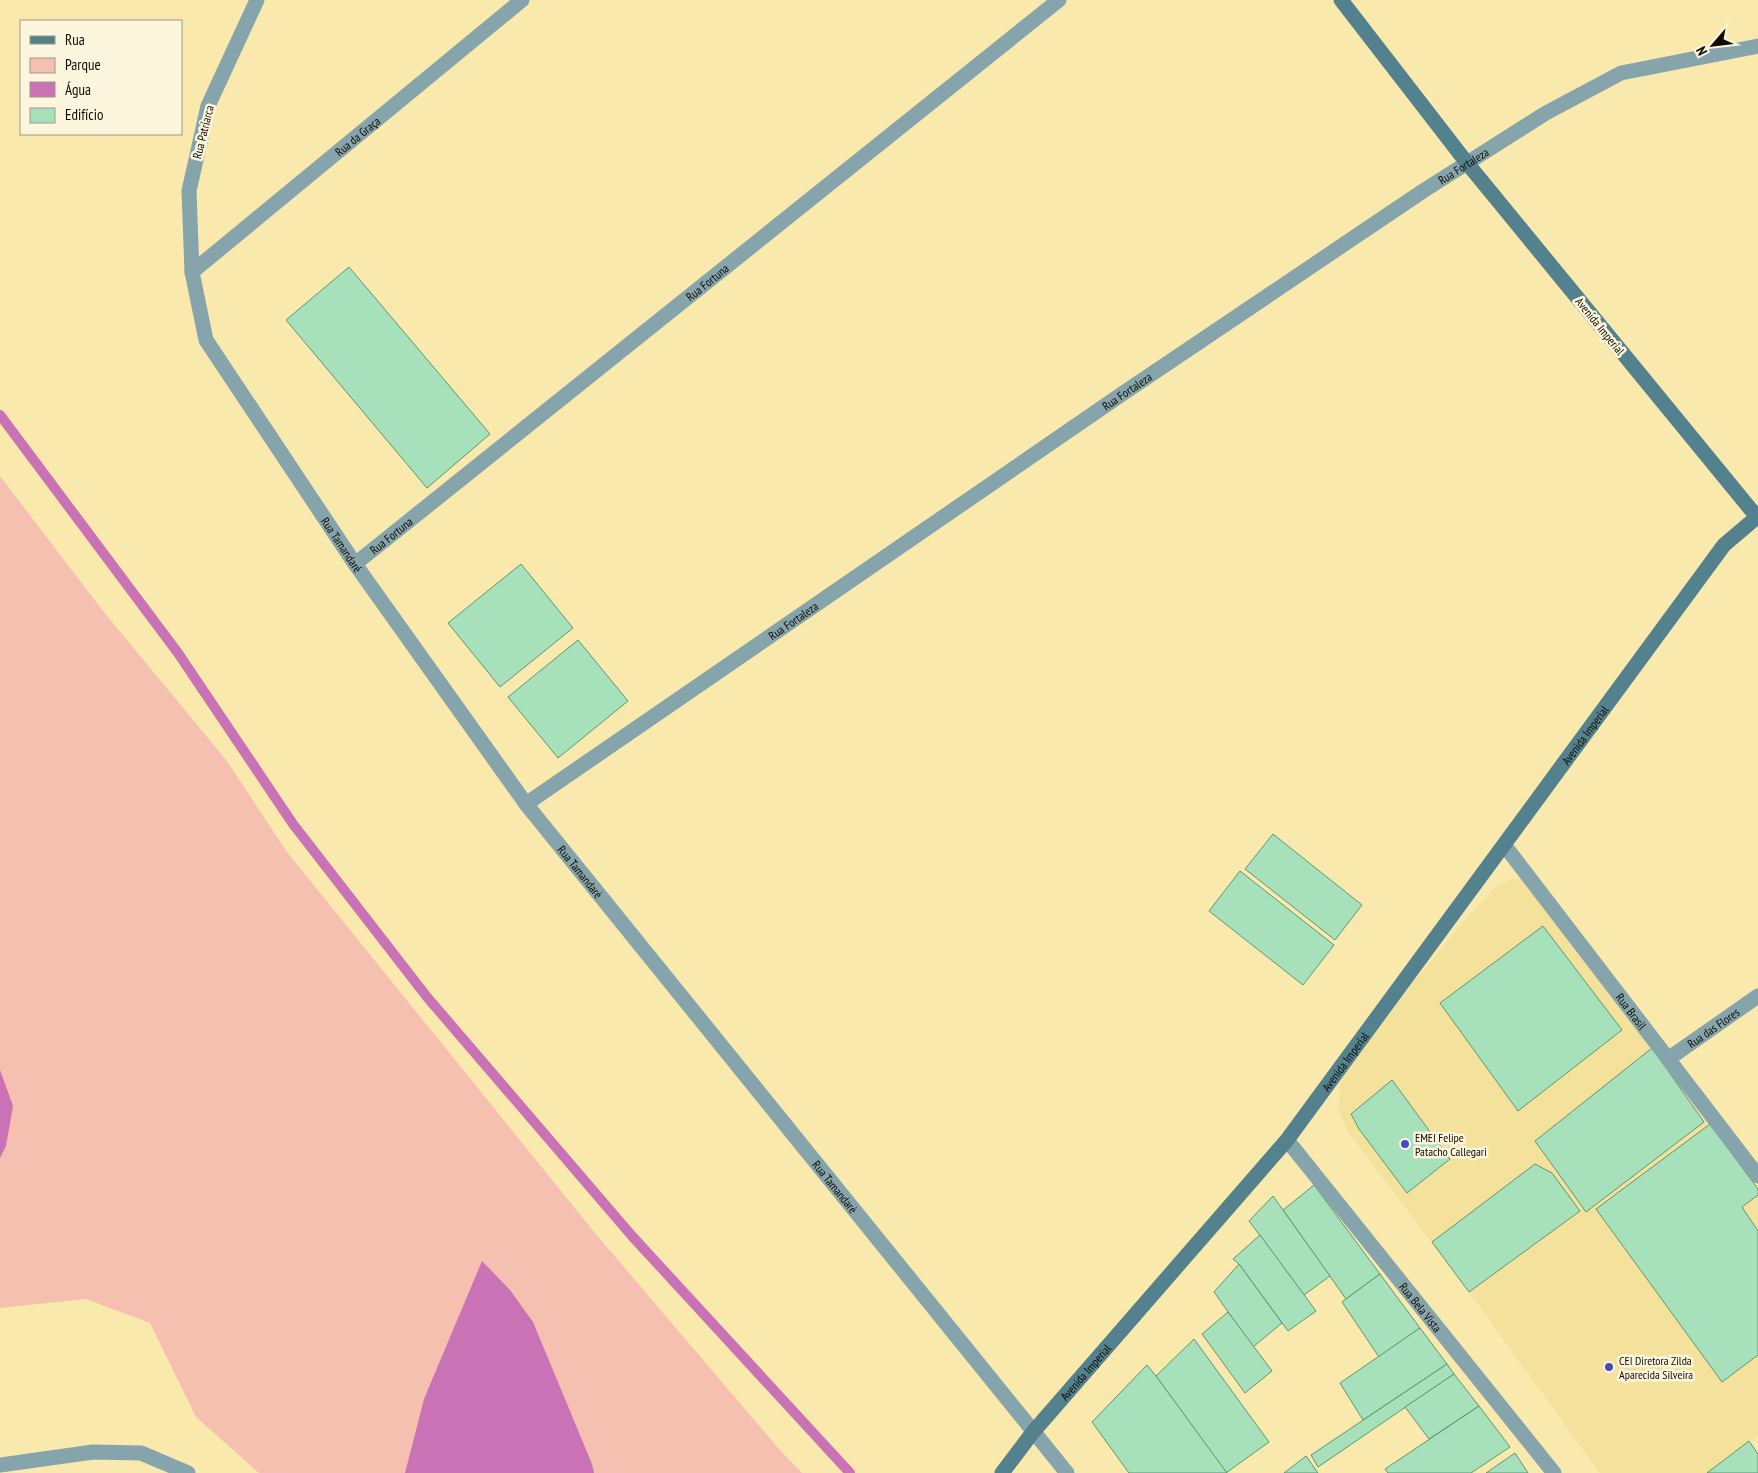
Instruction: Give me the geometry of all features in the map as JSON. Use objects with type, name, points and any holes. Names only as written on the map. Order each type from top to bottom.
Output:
[{"type":"main road","name":"Avenida Imperial","points":[[1002,1473],[1033,1432],[1287,1140],[1724,546],[1757,517],[1468,163],[1341,0]]},
{"type":"street","name":"Rua Patriarca","points":[[192,272],[189,191],[208,106],[257,0]]},
{"type":"street","name":"Rua da Graça","points":[[192,272],[522,0]]},
{"type":"street","name":"Rua Fortuna","points":[[355,564],[1059,0]]},
{"type":"street","name":"Rua Fortaleza","points":[[526,804],[1122,394],[1423,191],[1546,114],[1621,73],[1758,46]]},
{"type":"street","name":"Rua Tamandaré","points":[[192,272],[206,340],[355,564],[526,804],[1067,1473]]},
{"type":"street","name":"Rua Brasil","points":[[1505,846],[1758,1176]]},
{"type":"street","name":"Rua das Flores","points":[[1668,1059],[1758,996]]},
{"type":"street","name":"Rua Bela Vista","points":[[1287,1140],[1554,1473]]},
{"type":"street","points":[[0,1465],[93,1452],[141,1453],[188,1473]]},
{"type":"shaded area","points":[[1512,879],[1524,880],[1758,1185],[1758,1435],[1707,1473],[1600,1473],[1469,1292],[1348,1132],[1339,1111],[1340,1083],[1348,1069],[1415,980],[1471,913],[1497,886]]},
{"type":"green space","points":[[0,476],[103,611],[227,761],[287,852],[595,1233],[779,1449],[802,1473],[259,1473],[196,1417],[150,1323],[86,1299],[0,1308]]},
{"type":"water","points":[[0,1070],[13,1106],[6,1146],[0,1158]]},
{"type":"water","points":[[482,1261],[510,1290],[533,1322],[592,1464],[594,1473],[405,1473],[424,1399]]},
{"type":"building","points":[[349,267],[490,434],[427,488],[286,320]]},
{"type":"building","points":[[521,564],[573,628],[500,687],[448,623]]},
{"type":"building","points":[[578,640],[628,701],[558,758],[508,697]]},
{"type":"building","points":[[1273,834],[1362,905],[1335,940],[1245,869]]},
{"type":"building","points":[[1240,871],[1334,945],[1303,985],[1209,911]]},
{"type":"building","points":[[1543,926],[1622,1030],[1518,1111],[1440,1003]]},
{"type":"building","points":[[1652,1048],[1704,1122],[1586,1212],[1535,1141]]},
{"type":"building","name":"EMEI Felipe Patacho Callegari","points":[[1392,1080],[1450,1159],[1407,1193],[1359,1129],[1351,1114]]},
{"type":"building","points":[[1710,1124],[1758,1189],[1758,1195],[1742,1207],[1758,1231],[1758,1355],[1722,1382],[1596,1209]]},
{"type":"building","points":[[1535,1164],[1552,1173],[1580,1211],[1469,1292],[1432,1242]]},
{"type":"building","points":[[1314,1185],[1380,1274],[1346,1299],[1283,1210]]},
{"type":"building","points":[[1273,1196],[1330,1276],[1304,1295],[1249,1221]]},
{"type":"building","points":[[1260,1235],[1316,1311],[1288,1331],[1239,1264],[1233,1259]]},
{"type":"building","points":[[1239,1264],[1282,1323],[1253,1347],[1214,1292]]},
{"type":"building","points":[[1380,1274],[1420,1328],[1379,1357],[1342,1302]]},
{"type":"building","points":[[1228,1312],[1272,1371],[1245,1393],[1202,1334]]},
{"type":"building","points":[[1420,1328],[1447,1364],[1363,1420],[1340,1383]]},
{"type":"building","points":[[1194,1339],[1269,1442],[1226,1473],[1156,1376]]},
{"type":"building","points":[[1447,1364],[1454,1374],[1318,1467],[1311,1455]]},
{"type":"building","points":[[1147,1365],[1227,1473],[1129,1473],[1092,1422]]},
{"type":"building","points":[[1454,1374],[1479,1406],[1429,1439],[1405,1407]]},
{"type":"building","points":[[1479,1406],[1510,1447],[1471,1473],[1388,1473],[1385,1469]]},
{"type":"building","points":[[1749,1441],[1758,1454],[1758,1473],[1707,1473]]},
{"type":"building","points":[[1515,1453],[1528,1473],[1486,1473]]},
{"type":"building","points":[[1306,1456],[1318,1473],[1284,1473]]},
{"type":"waterway","points":[[0,415],[178,653],[293,824],[427,997],[632,1236],[850,1473]]},
{"type":"place","name":"EMEI Felipe Patacho Callegari","points":[[1405,1144]]},
{"type":"place","name":"CEI Diretora Zilda Aparecida Silveira","points":[[1609,1367]]}]
